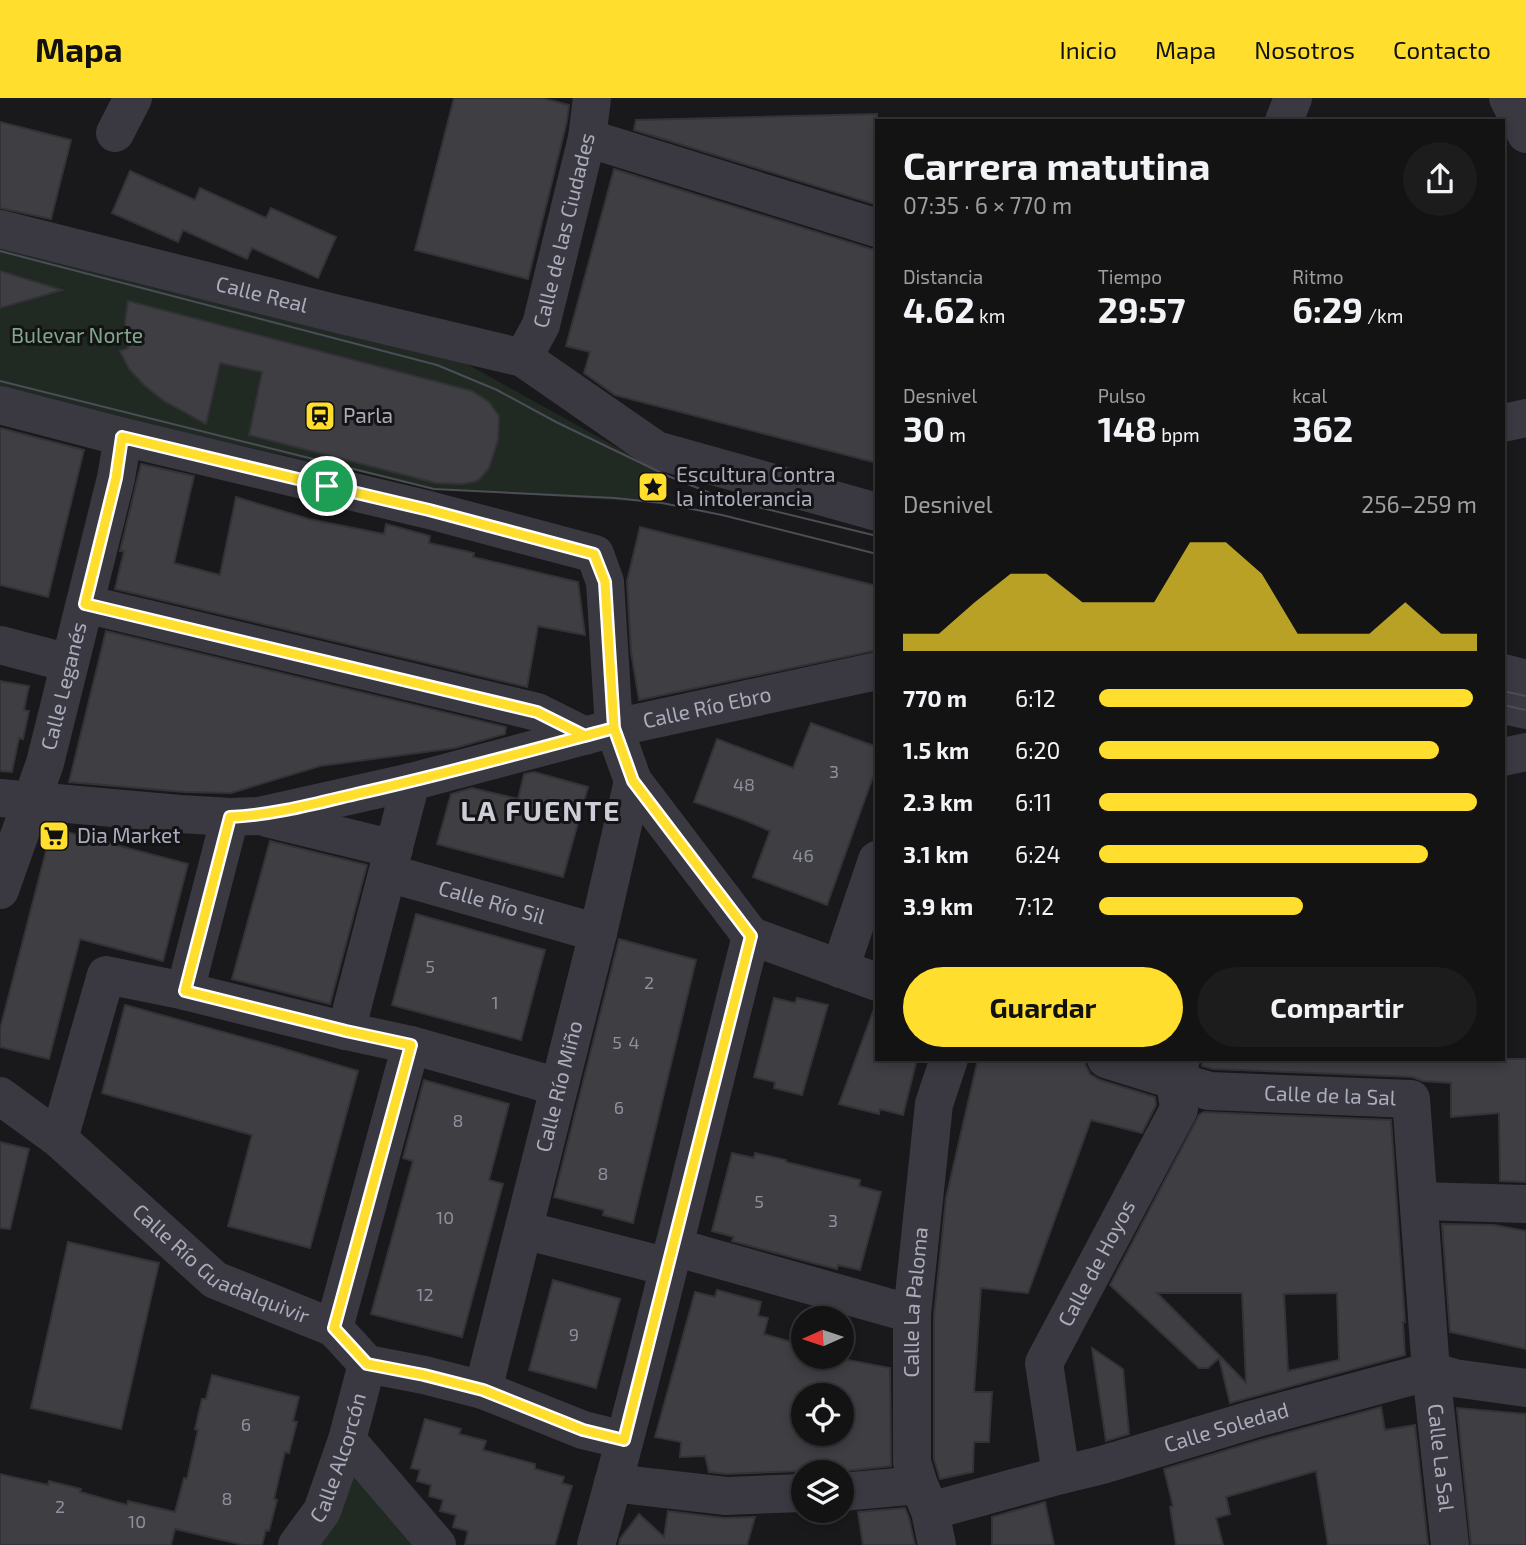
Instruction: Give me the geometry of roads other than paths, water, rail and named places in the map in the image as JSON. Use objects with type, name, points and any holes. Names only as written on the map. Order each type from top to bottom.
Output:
[{"type":"street","points":[[115,133],[133,98]]},
{"type":"street","name":"Calle de las Ciudades","points":[[523,358],[541,325],[587,138],[592,98]]},
{"type":"street","points":[[1285,119],[1293,98]]},
{"type":"street","points":[[1508,98],[1526,134]]},
{"type":"street","points":[[587,138],[875,227]]},
{"type":"street","name":"Calle Real","points":[[0,229],[523,358]]},
{"type":"street","points":[[523,358],[656,450],[875,511]]},
{"type":"street","points":[[0,405],[429,510],[594,554],[605,582],[600,732],[633,781],[751,936],[875,981]]},
{"type":"street","points":[[1505,423],[1526,418]]},
{"type":"street","name":"Calle Leganés","points":[[0,890],[17,799],[45,763],[116,478],[122,437]]},
{"type":"street","points":[[85,604],[537,712],[600,732]]},
{"type":"street","points":[[0,645],[69,663]]},
{"type":"street","name":"Calle Río Ebro","points":[[17,799],[244,817],[411,782],[600,732],[875,671]]},
{"type":"street","points":[[1505,673],[1526,678]]},
{"type":"street","points":[[1505,705],[1526,710]]},
{"type":"street","points":[[1505,757],[1526,752]]},
{"type":"street","name":"Calle Río Miño","points":[[483,1390],[598,933],[633,781]]},
{"type":"street","points":[[346,1031],[411,782]]},
{"type":"street","points":[[185,991],[244,817]]},
{"type":"street","name":"Calle Río Sil","points":[[244,817],[391,861],[598,933]]},
{"type":"street","points":[[841,969],[875,866]]},
{"type":"street","points":[[596,1545],[751,936]]},
{"type":"street","points":[[59,1139],[106,975],[411,1045],[559,1087]]},
{"type":"street","points":[[334,1328],[411,1045]]},
{"type":"street","name":"Calle La Paloma","points":[[929,1514],[912,1462],[912,1314],[934,1104],[948,1061]]},
{"type":"street","name":"Calle de la Sal","points":[[1119,1061],[1178,1070],[1209,1091],[1411,1099],[1431,1371]]},
{"type":"street","name":"Calle de Hoyos","points":[[1061,1475],[1044,1363],[1179,1109],[1178,1070]]},
{"type":"street","name":"Calle Río Guadalquivir","points":[[0,1096],[59,1139],[215,1280],[334,1328],[367,1364]]},
{"type":"street","points":[[1419,1201],[1526,1204]]},
{"type":"street","points":[[524,1230],[671,1257],[912,1314]]},
{"type":"street","points":[[367,1364],[483,1390],[583,1430],[624,1440]]},
{"type":"street","name":"Calle Alcorcón","points":[[297,1545],[322,1511],[346,1440],[367,1364]]},
{"type":"street","name":"Calle Soledad","points":[[854,1495],[929,1514],[1254,1419],[1431,1371],[1454,1378],[1526,1388]]},
{"type":"street","name":"Calle La Sal","points":[[1431,1371],[1450,1545]]},
{"type":"street","points":[[346,1440],[437,1545]]},
{"type":"street","points":[[613,1483],[726,1496],[791,1493]]},
{"type":"tram line","points":[[0,251],[437,365],[497,390],[668,476],[725,499],[875,536]]},
{"type":"tram line","points":[[0,381],[434,489],[615,498],[662,503],[722,515],[875,553]]},
{"type":"tram line","points":[[1505,691],[1526,696]]},
{"type":"tram line","points":[[1505,705],[1526,710]]},
{"type":"place","name":"Parla","points":[[320,416]]},
{"type":"place","name":"Escultura Contra la intolerancia","points":[[653,487]]},
{"type":"place","name":"Dia Market","points":[[54,836]]},
{"type":"district","name":"LA FUENTE","points":[[541,811]]},
{"type":"park label","name":"Bulevar Norte","points":[[77,336]]}]
